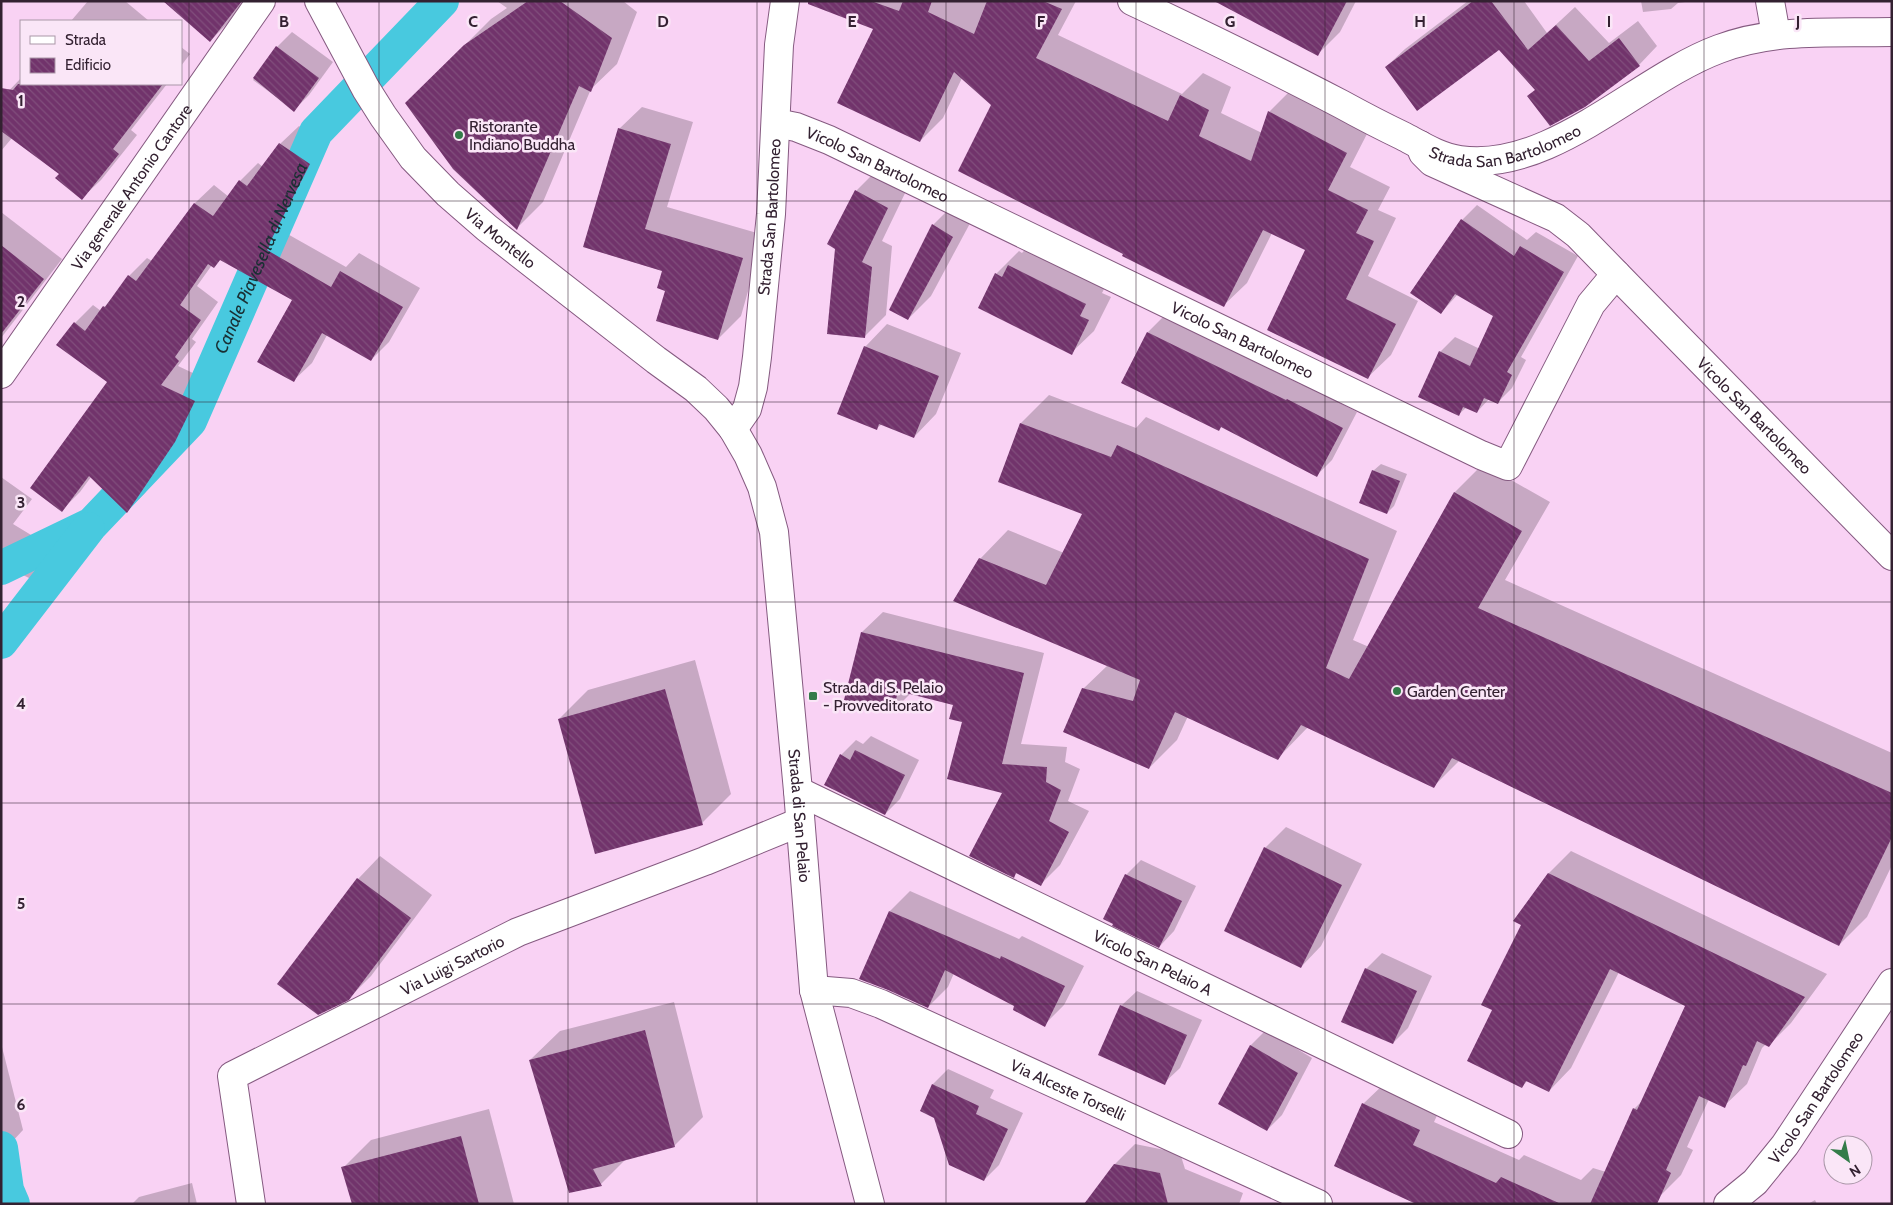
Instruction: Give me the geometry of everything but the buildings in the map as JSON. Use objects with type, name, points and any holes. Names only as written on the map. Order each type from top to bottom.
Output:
[{"type":"street","name":"Via generale Antonio Cantore","points":[[1,374],[260,1]]},
{"type":"street","name":"Via Montello","points":[[319,1],[346,53],[383,116],[413,158],[454,200],[486,228],[696,389],[716,408],[733,429]]},
{"type":"street","name":"Strada San Bartolomeo","points":[[733,429],[747,408],[753,387],[772,214],[780,35],[785,1]]},
{"type":"street","name":"Strada San Bartolomeo","points":[[1132,1],[1261,62],[1444,157],[1462,160],[1500,160],[1546,145],[1604,115],[1631,96],[1694,60],[1746,41],[1801,32],[1892,32]]},
{"type":"street","points":[[1770,1],[1776,35]]},
{"type":"street","name":"Vicolo San Bartolomeo","points":[[776,123],[796,127],[829,140],[1481,455],[1508,466],[1590,304],[1616,274]]},
{"type":"street","name":"Vicolo San Bartolomeo","points":[[1420,145],[1423,153],[1432,162],[1556,218],[1578,235],[1892,556]]},
{"type":"street","name":"Strada di San Pelaio","points":[[733,429],[748,455],[762,487],[774,532],[814,990],[870,1204]]},
{"type":"street","name":"Vicolo San Pelaio A","points":[[798,791],[1508,1134]]},
{"type":"street","name":"Via Luigi Sartorio","points":[[251,1204],[232,1076],[518,932],[705,861],[800,822]]},
{"type":"street","name":"Vicolo San Bartolomeo","points":[[1728,1204],[1755,1182],[1785,1145],[1892,983]]},
{"type":"street","name":"Via Alceste Torselli","points":[[814,990],[851,992],[881,1004],[1318,1204]]},
{"type":"waterway","name":"Canale Piavesella di Nervesa","points":[[1,568],[92,524],[190,421],[316,132],[442,1]]},
{"type":"waterway","name":"Canale Piavesella di Nervesa","points":[[1,642],[88,529]]},
{"type":"waterway","name":"Canale Piavesella di Nervesa","points":[[1,1148],[7,1190],[13,1204]]},
{"type":"place","name":"Ristorante Indiano Buddha","points":[[459,135]]},
{"type":"place","name":"Garden Center","points":[[1397,691]]},
{"type":"place","name":"Strada di S. Pelaio - Provveditorato","points":[[813,696]]}]
